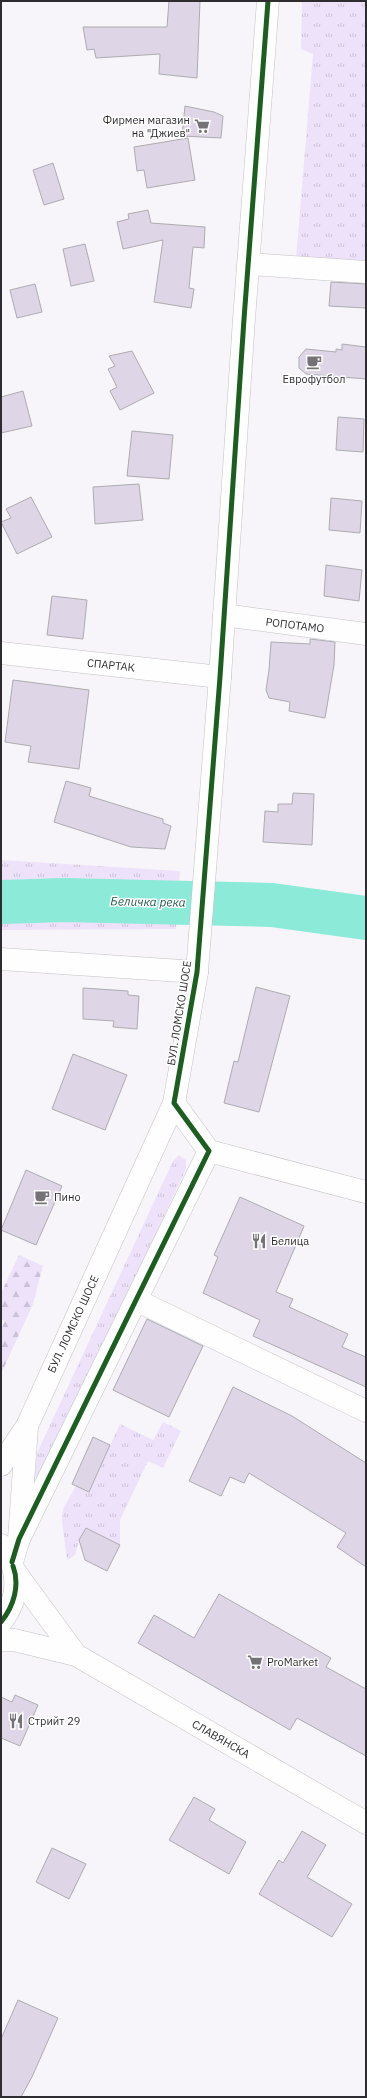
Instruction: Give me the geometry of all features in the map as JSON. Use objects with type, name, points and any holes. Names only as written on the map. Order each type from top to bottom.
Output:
[{"type":"street","name":"БУЛ. ЛОМСКО ШОСЕ","points":[[1,1465],[27,1426],[174,1103],[197,972],[220,677],[248,264],[268,1]]},
{"type":"street","points":[[248,264],[366,272]]},
{"type":"street","name":"РОПОТАМО","points":[[224,615],[366,634]]},
{"type":"street","name":"СПАРТАК","points":[[1,653],[220,677]]},
{"type":"street","points":[[1,959],[197,972]]},
{"type":"street","points":[[174,1103],[209,1151],[366,1192]]},
{"type":"street","points":[[12,1555],[209,1151]]},
{"type":"street","points":[[136,1300],[366,1411]]},
{"type":"street","name":"БУЛ. ЛОМСКО ШОСЕ","points":[[1,1622],[12,1606],[14,1596],[12,1555],[27,1426]]},
{"type":"street","name":"СЛАВЯНСКА","points":[[12,1555],[76,1655]]},
{"type":"street","name":"СЛАВЯНСКА","points":[[1,1640],[14,1640],[76,1655],[366,1823]]},
{"type":"green space","points":[[302,1],[366,1],[366,263],[296,259],[313,54],[301,49]]},
{"type":"green space","points":[[1,860],[180,871],[176,929],[1,930]]},
{"type":"green space","points":[[179,1155],[186,1160],[186,1169],[52,1456],[45,1468],[35,1478],[37,1453],[173,1161]]},
{"type":"green space","points":[[19,1255],[43,1266],[33,1304],[1,1374],[1,1330],[5,1321],[1,1319],[1,1293]]},
{"type":"green space","points":[[163,1422],[181,1431],[163,1468],[148,1461],[120,1520],[120,1545],[86,1528],[79,1540],[75,1555],[67,1560],[62,1522],[63,1509],[76,1486],[89,1492],[120,1424],[153,1440]]},
{"type":"building","points":[[169,1],[200,1],[197,78],[159,74],[160,54],[96,58],[94,49],[87,50],[83,27],[167,27]]},
{"type":"building","name":"Фирмен магазин на \"Джиев\"","points":[[185,106],[214,112],[223,116],[221,138],[182,136]]},
{"type":"building","points":[[188,138],[195,180],[147,188],[144,170],[137,171],[134,147]]},
{"type":"building","points":[[53,163],[64,199],[44,205],[33,170]]},
{"type":"building","points":[[148,210],[151,223],[205,227],[204,248],[193,247],[189,288],[194,289],[191,308],[154,302],[163,240],[123,249],[117,222],[129,219],[128,214]]},
{"type":"building","points":[[85,244],[94,281],[71,286],[63,249]]},
{"type":"building","points":[[331,282],[366,284],[366,308],[329,306]]},
{"type":"building","points":[[35,284],[42,312],[17,318],[10,290]]},
{"type":"building","points":[[342,344],[366,347],[366,379],[306,374],[299,368],[299,357],[306,349],[336,352],[336,349],[342,350]]},
{"type":"building","points":[[132,351],[154,393],[120,410],[110,391],[117,387],[108,369],[115,366],[109,356]]},
{"type":"building","points":[[23,391],[32,426],[1,433],[1,397]]},
{"type":"building","points":[[338,417],[364,419],[363,452],[336,450]]},
{"type":"building","points":[[132,431],[173,435],[169,479],[127,476]]},
{"type":"building","points":[[139,484],[143,520],[95,524],[93,487]]},
{"type":"building","points":[[31,497],[52,537],[17,554],[1,522],[11,518],[6,509]]},
{"type":"building","points":[[331,498],[362,501],[360,533],[329,530]]},
{"type":"building","points":[[326,565],[362,570],[359,601],[324,596]]},
{"type":"building","points":[[52,596],[87,600],[83,639],[47,635]]},
{"type":"building","points":[[310,639],[335,642],[334,665],[325,718],[289,711],[290,702],[269,698],[266,690],[271,642],[310,644]]},
{"type":"building","points":[[13,680],[89,690],[79,769],[28,762],[31,746],[5,742]]},
{"type":"building","points":[[66,781],[91,788],[89,796],[163,819],[163,823],[171,826],[165,849],[131,847],[54,822]]},
{"type":"building","points":[[293,793],[314,794],[312,845],[263,842],[265,811],[278,812],[278,804],[292,804]]},
{"type":"building","points":[[256,987],[290,996],[259,1112],[224,1103],[234,1061],[238,1062]]},
{"type":"building","points":[[83,988],[128,991],[128,995],[139,996],[137,1029],[113,1027],[114,1021],[83,1019]]},
{"type":"building","points":[[73,1054],[127,1075],[105,1130],[52,1109]]},
{"type":"building","points":[[26,1170],[62,1186],[36,1245],[1,1230]]},
{"type":"building","points":[[240,1197],[304,1226],[276,1292],[293,1299],[289,1307],[348,1334],[342,1347],[366,1357],[366,1387],[253,1336],[260,1320],[203,1293],[218,1257],[214,1255]]},
{"type":"building","points":[[147,1319],[203,1346],[169,1417],[113,1390]]},
{"type":"building","points":[[233,1387],[292,1416],[366,1463],[366,1567],[337,1547],[346,1533],[249,1473],[244,1483],[230,1477],[221,1496],[189,1481]]},
{"type":"building","points":[[93,1437],[110,1445],[89,1492],[72,1484]]},
{"type":"building","points":[[86,1528],[120,1545],[107,1571],[85,1560],[79,1540]]},
{"type":"building","name":"ProMarket","points":[[219,1594],[331,1658],[326,1667],[366,1689],[366,1756],[297,1718],[290,1730],[138,1643],[154,1615],[194,1638]]},
{"type":"building","name":"Стрийт 29","points":[[15,1695],[38,1705],[20,1746],[1,1738],[1,1697],[12,1702]]},
{"type":"building","points":[[194,1797],[215,1809],[209,1820],[246,1842],[229,1874],[169,1840]]},
{"type":"building","points":[[302,1831],[326,1845],[307,1877],[352,1904],[332,1937],[259,1894],[279,1860],[283,1863]]},
{"type":"building","points":[[52,1848],[86,1864],[69,1899],[36,1882]]},
{"type":"building","points":[[18,2000],[58,2018],[32,2077],[21,2097],[1,2097],[1,2039]]},
{"type":"waterway","name":"Беличка река","points":[[1,902],[64,900],[272,905],[366,918]]},
{"type":"cycle path","points":[[12,1562],[19,1539],[209,1151],[174,1103],[197,972],[220,677],[244,319],[268,1]]},
{"type":"cycle path","points":[[1,1622],[6,1616],[16,1588],[13,1566]]},
{"type":"place","name":"Фирмен магазин на \"Джиев\"","points":[[202,126]]},
{"type":"place","name":"Еврофутбол","points":[[314,362]]},
{"type":"place","name":"Пино","points":[[42,1197]]},
{"type":"place","name":"Белица","points":[[259,1241]]},
{"type":"place","name":"ProMarket","points":[[255,1662]]},
{"type":"place","name":"Стрийт 29","points":[[16,1721]]}]
